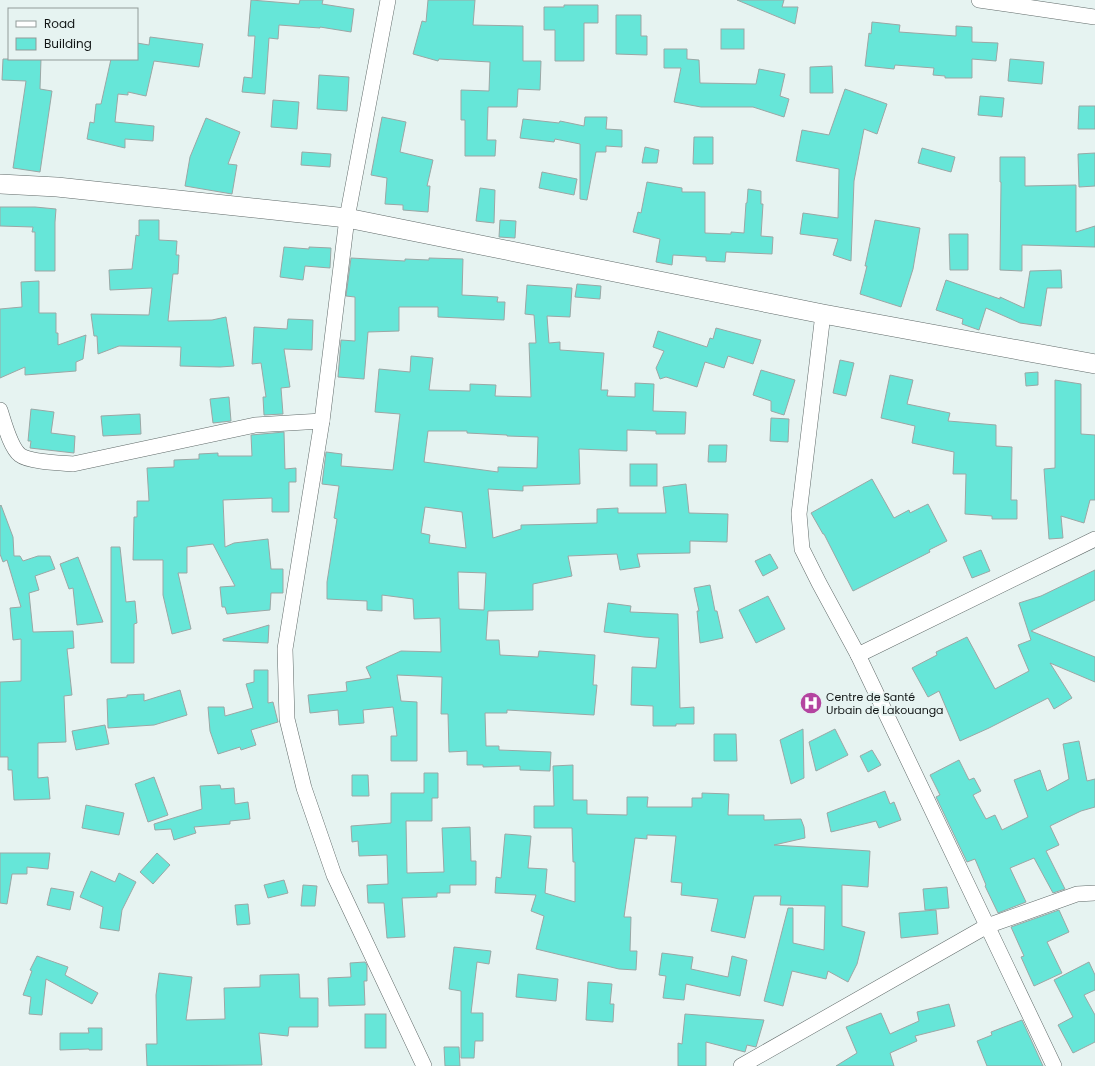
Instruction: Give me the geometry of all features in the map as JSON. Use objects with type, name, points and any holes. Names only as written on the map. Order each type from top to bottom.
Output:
[{"type":"street","points":[[388,0],[347,218],[322,421],[285,649],[287,719],[304,788],[334,875],[424,1066]]},
{"type":"street","points":[[979,0],[1095,18]]},
{"type":"street","points":[[0,184],[57,188],[347,218],[823,314],[1095,364]]},
{"type":"street","points":[[823,314],[799,514],[802,549],[858,655],[1054,1066]]},
{"type":"street","points":[[0,410],[13,446],[21,455],[42,461],[73,464],[255,425],[322,421]]},
{"type":"street","points":[[858,655],[1095,539]]},
{"type":"street","points":[[741,1066],[987,926],[1077,894],[1095,893]]},
{"type":"building","points":[[251,0],[299,4],[300,0],[323,0],[322,4],[354,9],[351,32],[320,27],[279,25],[278,39],[269,38],[265,94],[242,92],[244,77],[252,78],[255,36],[248,36]]},
{"type":"building","points":[[428,0],[475,0],[473,25],[523,26],[523,61],[541,61],[540,90],[518,89],[517,107],[488,107],[487,140],[496,140],[495,156],[465,156],[465,120],[461,120],[461,90],[489,91],[490,62],[439,59],[438,61],[413,54],[422,21],[426,22]]},
{"type":"building","points":[[737,0],[784,0],[782,7],[798,7],[795,24]]},
{"type":"building","points":[[564,5],[598,5],[598,23],[584,23],[584,61],[555,61],[555,30],[544,30],[544,7],[564,7]]},
{"type":"building","points":[[616,15],[641,15],[641,36],[647,36],[647,55],[616,54]]},
{"type":"building","points":[[872,22],[900,25],[899,32],[956,36],[956,26],[972,27],[972,42],[998,43],[996,61],[972,59],[972,78],[945,78],[945,76],[933,75],[934,68],[895,65],[894,69],[865,66],[869,33],[871,34]]},
{"type":"building","points":[[721,29],[744,29],[744,49],[721,49]]},
{"type":"building","points":[[150,37],[203,44],[199,67],[154,61],[146,96],[128,92],[128,95],[118,94],[115,122],[154,126],[153,141],[125,139],[125,148],[87,139],[90,122],[94,123],[96,104],[101,104],[111,60],[138,60],[138,43],[149,45]]},
{"type":"building","points":[[664,49],[687,49],[687,59],[699,60],[700,83],[756,84],[759,69],[785,74],[780,96],[789,99],[784,117],[753,107],[701,107],[674,102],[681,68],[664,68]]},
{"type":"building","points":[[3,59],[41,60],[40,89],[52,91],[40,172],[13,168],[26,81],[2,80]]},
{"type":"building","points":[[1010,59],[1044,62],[1042,84],[1008,81]]},
{"type":"building","points":[[832,66],[833,93],[810,93],[810,67]]},
{"type":"building","points":[[319,75],[349,77],[347,111],[317,109]]},
{"type":"building","points":[[845,89],[887,104],[877,134],[864,129],[854,181],[851,261],[833,255],[838,239],[800,234],[803,213],[838,218],[839,169],[796,161],[802,130],[829,135]]},
{"type":"building","points":[[980,96],[1004,98],[1002,117],[978,115]]},
{"type":"building","points":[[273,100],[299,102],[297,129],[271,127]]},
{"type":"building","points":[[1079,106],[1095,106],[1095,129],[1078,129]]},
{"type":"building","points":[[382,117],[406,122],[400,152],[433,160],[427,186],[430,186],[428,212],[403,210],[403,205],[385,204],[387,178],[371,175]]},
{"type":"building","points":[[585,117],[607,117],[606,129],[622,130],[622,147],[606,146],[606,152],[596,152],[587,200],[580,199],[580,144],[555,139],[554,142],[520,138],[523,119],[559,123],[560,121],[584,126]]},
{"type":"building","points":[[206,118],[240,132],[228,164],[237,165],[232,194],[185,186],[190,157]]},
{"type":"building","points":[[694,137],[713,137],[713,164],[693,164]]},
{"type":"building","points":[[645,147],[659,150],[657,163],[642,163]]},
{"type":"building","points":[[922,148],[955,157],[951,172],[918,163]]},
{"type":"building","points":[[302,152],[331,154],[330,167],[301,165]]},
{"type":"building","points":[[1095,153],[1095,186],[1079,187],[1078,154]]},
{"type":"building","points":[[1000,157],[1025,157],[1025,186],[1076,185],[1076,232],[1095,226],[1095,247],[1022,245],[1022,271],[1000,270]]},
{"type":"building","points":[[542,172],[577,179],[574,195],[539,188]]},
{"type":"building","points":[[647,182],[682,188],[682,192],[705,192],[705,233],[744,233],[748,189],[761,191],[761,204],[763,204],[761,236],[773,237],[772,254],[726,252],[725,262],[706,261],[706,257],[673,255],[672,265],[656,262],[660,239],[633,232],[638,212],[641,213]]},
{"type":"building","points":[[480,188],[495,190],[494,223],[476,221]]},
{"type":"building","points":[[0,207],[35,207],[56,209],[55,271],[35,271],[35,232],[32,232],[33,227],[0,226]]},
{"type":"building","points":[[139,220],[159,220],[159,240],[177,241],[176,255],[179,255],[178,274],[173,274],[168,321],[212,320],[226,317],[234,366],[180,366],[181,347],[119,346],[98,354],[97,336],[94,336],[91,314],[149,315],[152,288],[110,290],[109,270],[132,269],[136,235],[139,236]]},
{"type":"building","points":[[500,220],[516,221],[515,238],[499,237]]},
{"type":"building","points":[[875,220],[920,228],[913,269],[901,307],[860,294],[867,266],[865,266]]},
{"type":"building","points":[[949,234],[968,234],[968,270],[950,270]]},
{"type":"building","points":[[284,247],[309,249],[309,247],[331,248],[330,268],[305,266],[303,280],[280,277]]},
{"type":"building","points":[[351,258],[405,261],[405,259],[429,260],[429,258],[463,259],[462,295],[498,297],[497,302],[505,302],[504,320],[438,317],[438,307],[399,307],[399,331],[368,332],[364,379],[338,377],[341,340],[355,341],[355,297],[346,296]]},
{"type":"building","points":[[1061,270],[1062,288],[1047,288],[1041,326],[1020,323],[986,308],[979,330],[962,324],[963,319],[936,310],[946,280],[1000,299],[1000,297],[1024,308],[1030,271]]},
{"type":"building","points":[[39,281],[39,313],[56,313],[56,333],[58,333],[58,345],[86,335],[83,359],[76,362],[76,371],[25,375],[25,367],[0,378],[0,309],[22,307],[21,282]]},
{"type":"building","points":[[577,284],[601,286],[600,299],[575,297]]},
{"type":"building","points":[[527,285],[572,288],[570,317],[547,316],[549,343],[560,342],[560,350],[604,353],[601,390],[608,390],[607,396],[635,397],[635,383],[654,384],[653,411],[686,412],[685,434],[656,434],[656,431],[627,430],[627,451],[579,449],[580,484],[523,486],[523,491],[488,489],[493,538],[521,529],[521,525],[597,523],[597,509],[618,508],[618,513],[666,513],[663,487],[686,484],[689,513],[728,514],[727,542],[690,541],[690,553],[637,554],[640,567],[620,570],[617,554],[568,556],[572,576],[533,584],[533,610],[488,611],[486,640],[499,640],[500,655],[538,657],[539,651],[595,655],[593,685],[597,685],[594,715],[507,710],[507,713],[485,713],[486,746],[499,746],[499,750],[551,752],[550,771],[520,770],[520,766],[483,767],[483,765],[467,765],[467,751],[449,752],[448,714],[441,714],[442,677],[397,675],[401,701],[417,702],[417,761],[391,761],[391,736],[397,736],[393,707],[363,710],[364,723],[339,725],[338,710],[310,713],[308,695],[347,691],[346,682],[371,678],[366,667],[401,651],[441,652],[440,618],[414,619],[413,599],[382,595],[382,611],[367,610],[367,601],[327,599],[327,582],[337,519],[334,518],[339,486],[322,484],[326,452],[342,454],[341,466],[393,470],[400,414],[375,412],[379,369],[410,372],[411,356],[433,358],[429,390],[470,391],[470,384],[496,385],[495,396],[531,397],[529,343],[536,343],[534,315],[525,314]],"holes":[[[428,431],[467,431],[467,433],[538,437],[537,468],[498,467],[498,472],[424,462]],[[425,507],[462,512],[466,548],[429,543],[430,535],[421,533]],[[458,572],[486,573],[484,610],[459,609]]]},
{"type":"building","points":[[288,319],[313,320],[312,350],[284,349],[290,387],[281,388],[283,414],[264,415],[263,397],[266,397],[261,363],[252,364],[254,327],[287,329]]},
{"type":"building","points":[[716,328],[761,340],[753,364],[728,356],[724,368],[705,362],[697,387],[666,377],[660,379],[656,368],[664,351],[653,347],[658,331],[707,347],[710,338],[713,339]]},
{"type":"building","points":[[840,360],[854,363],[846,396],[833,393]]},
{"type":"building","points":[[761,370],[795,380],[784,415],[771,411],[771,401],[753,395]]},
{"type":"building","points":[[1038,372],[1038,385],[1026,386],[1025,373]]},
{"type":"building","points":[[890,375],[913,380],[907,404],[950,413],[948,421],[996,425],[996,446],[1012,447],[1011,500],[1017,500],[1017,519],[992,519],[992,516],[965,514],[966,474],[953,474],[954,452],[912,443],[915,426],[881,418]]},
{"type":"building","points":[[1055,380],[1081,384],[1081,434],[1095,435],[1095,500],[1090,500],[1084,523],[1061,516],[1063,538],[1049,539],[1044,469],[1055,468]]},
{"type":"building","points":[[229,397],[231,421],[213,423],[210,399]]},
{"type":"building","points":[[31,409],[54,412],[51,433],[75,436],[74,453],[30,448],[31,441],[28,441]]},
{"type":"building","points":[[140,414],[141,434],[103,436],[101,416]]},
{"type":"building","points":[[771,418],[789,419],[788,442],[770,441]]},
{"type":"building","points":[[284,432],[285,469],[296,468],[296,482],[289,482],[289,512],[272,512],[272,498],[223,500],[225,547],[234,543],[268,539],[271,569],[283,569],[283,593],[271,593],[270,610],[227,614],[225,607],[222,607],[220,587],[235,586],[213,544],[187,547],[187,573],[178,573],[191,629],[172,634],[163,595],[163,560],[133,560],[134,517],[137,517],[137,501],[149,501],[147,468],[174,467],[174,460],[199,459],[199,454],[218,453],[218,456],[252,456],[251,435]]},
{"type":"building","points":[[709,445],[727,445],[726,462],[708,462]]},
{"type":"building","points":[[630,464],[657,464],[657,486],[630,486]]},
{"type":"building","points":[[872,479],[894,518],[909,510],[910,513],[928,504],[947,541],[929,550],[930,552],[853,591],[824,534],[811,513]]},
{"type":"building","points":[[1,505],[13,537],[14,556],[20,556],[23,561],[38,556],[50,556],[55,569],[35,576],[39,590],[29,593],[33,632],[73,631],[74,648],[67,649],[72,695],[64,696],[66,742],[38,743],[38,778],[48,777],[50,799],[14,800],[12,770],[8,770],[8,757],[0,757],[0,682],[21,681],[21,639],[13,640],[10,608],[21,607],[7,560],[3,562],[0,554]]},
{"type":"building","points":[[111,547],[120,547],[126,602],[135,601],[137,623],[134,624],[134,663],[111,663]]},
{"type":"building","points":[[981,550],[990,571],[972,578],[963,557]]},
{"type":"building","points":[[770,554],[778,568],[763,576],[755,561]]},
{"type":"building","points":[[78,557],[103,622],[77,625],[73,588],[69,589],[60,564]]},
{"type":"building","points":[[1095,570],[1095,600],[1031,631],[1095,657],[1095,682],[1050,663],[1072,698],[1054,709],[1048,698],[960,741],[939,691],[928,697],[912,668],[937,655],[936,652],[967,637],[995,689],[1029,671],[1018,645],[1031,640],[1019,603],[1041,596]]},
{"type":"building","points":[[710,585],[715,611],[717,611],[723,638],[700,643],[697,611],[699,611],[694,588]]},
{"type":"building","points":[[768,596],[785,629],[756,643],[739,610]]},
{"type":"building","points":[[608,603],[631,606],[630,612],[678,614],[680,708],[694,707],[694,724],[653,726],[653,706],[631,705],[632,667],[656,668],[659,638],[604,632]]},
{"type":"building","points":[[269,625],[268,643],[223,641],[223,639]]},
{"type":"building","points":[[254,670],[268,670],[268,703],[273,702],[278,722],[251,730],[256,745],[241,750],[240,747],[218,754],[210,731],[208,707],[224,707],[225,716],[253,708],[246,684],[254,682]]},
{"type":"building","points":[[180,690],[187,715],[154,725],[108,728],[107,699],[127,697],[127,695],[144,694],[144,701]]},
{"type":"building","points":[[105,725],[109,744],[76,750],[72,731]]},
{"type":"building","points":[[803,729],[804,778],[791,784],[780,740]]},
{"type":"building","points":[[835,729],[848,755],[816,771],[809,742]]},
{"type":"building","points":[[714,734],[736,734],[737,761],[714,761]]},
{"type":"building","points":[[1079,741],[1087,781],[1095,779],[1095,807],[1081,811],[1050,826],[1059,845],[1046,851],[1065,889],[1053,893],[1034,858],[1010,868],[1026,902],[998,913],[985,886],[986,885],[975,859],[967,862],[936,797],[940,795],[930,775],[959,760],[969,780],[974,778],[981,791],[973,795],[986,819],[995,815],[1002,830],[1028,817],[1014,780],[1040,770],[1047,791],[1069,779],[1063,744]]},
{"type":"building","points":[[872,750],[881,765],[868,772],[860,756]]},
{"type":"building","points":[[573,765],[573,800],[587,800],[587,814],[627,815],[627,797],[648,797],[647,807],[692,807],[692,798],[702,798],[702,793],[729,794],[728,815],[764,815],[764,820],[801,819],[804,827],[805,838],[774,845],[870,851],[868,887],[842,885],[842,926],[865,932],[857,964],[848,982],[828,971],[826,979],[792,971],[783,1006],[764,1001],[788,908],[793,908],[793,943],[824,950],[825,906],[780,905],[781,896],[754,896],[745,938],[711,931],[718,899],[681,895],[682,883],[671,882],[676,836],[647,835],[647,839],[635,838],[624,917],[631,917],[630,951],[637,951],[636,970],[619,969],[536,949],[544,916],[531,911],[536,895],[495,893],[496,877],[501,878],[505,834],[531,836],[528,868],[547,869],[545,893],[575,902],[575,862],[573,862],[572,828],[534,828],[534,806],[554,806],[553,766]]},
{"type":"building","points":[[424,773],[438,773],[438,798],[432,798],[432,821],[406,821],[407,873],[444,872],[442,828],[470,827],[471,861],[476,861],[476,885],[450,885],[450,893],[437,893],[437,897],[402,898],[405,937],[387,938],[384,903],[368,903],[367,885],[388,884],[387,855],[359,856],[358,841],[352,842],[351,826],[391,823],[391,793],[424,793]]},
{"type":"building","points":[[352,775],[368,775],[369,796],[352,796]]},
{"type":"building","points":[[154,777],[168,815],[148,822],[135,784]]},
{"type":"building","points":[[220,785],[221,789],[234,788],[235,804],[248,802],[250,819],[230,821],[230,824],[194,827],[196,833],[174,840],[171,829],[155,830],[154,824],[202,809],[200,786]]},
{"type":"building","points":[[885,791],[890,804],[894,802],[901,820],[879,828],[876,821],[831,832],[827,813]]},
{"type":"building","points":[[86,805],[124,813],[119,835],[82,828]]},
{"type":"building","points":[[0,853],[50,853],[48,869],[27,867],[27,874],[12,874],[7,904],[0,903]]},
{"type":"building","points":[[157,853],[170,865],[153,884],[140,872]]},
{"type":"building","points":[[91,871],[115,882],[119,873],[136,882],[122,910],[119,931],[100,928],[103,907],[80,897]]},
{"type":"building","points":[[284,880],[288,893],[268,898],[264,885]]},
{"type":"building","points":[[303,885],[317,886],[315,906],[301,906]]},
{"type":"building","points":[[947,887],[949,908],[925,910],[923,889]]},
{"type":"building","points":[[51,888],[74,892],[70,910],[47,905]]},
{"type":"building","points":[[248,904],[250,924],[237,925],[235,905]]},
{"type":"building","points":[[936,910],[938,934],[901,938],[899,913]]},
{"type":"building","points":[[1059,910],[1069,932],[1047,942],[1062,973],[1034,986],[1021,957],[1024,956],[1011,927]]},
{"type":"building","points":[[454,947],[491,951],[489,964],[477,962],[471,1013],[483,1013],[483,1041],[475,1041],[474,1058],[461,1058],[461,991],[449,989]]},
{"type":"building","points":[[662,953],[693,957],[691,969],[728,977],[732,956],[747,960],[740,996],[686,984],[684,1000],[663,998],[666,976],[659,975]]},
{"type":"building","points":[[37,956],[68,967],[65,975],[98,993],[92,1004],[46,979],[42,1015],[29,1014],[31,997],[23,995],[32,971],[30,970]]},
{"type":"building","points":[[365,962],[367,965],[367,981],[364,981],[365,1005],[329,1006],[328,978],[351,977],[350,963]]},
{"type":"building","points":[[1089,962],[1095,975],[1095,990],[1084,995],[1095,1015],[1095,1042],[1073,1053],[1058,1025],[1073,1017],[1054,980]]},
{"type":"building","points":[[159,973],[192,977],[186,1020],[225,1019],[224,988],[260,987],[260,975],[299,974],[300,998],[318,998],[318,1027],[289,1027],[288,1036],[259,1033],[262,1065],[147,1066],[146,1044],[157,1044],[156,995]]},
{"type":"building","points":[[518,974],[558,979],[556,1001],[516,997]]},
{"type":"building","points":[[588,982],[612,984],[610,1004],[614,1004],[613,1022],[586,1020]]},
{"type":"building","points":[[949,1004],[955,1026],[915,1036],[917,1041],[890,1053],[894,1066],[836,1066],[857,1053],[846,1027],[881,1013],[890,1034],[919,1021],[917,1012]]},
{"type":"building","points":[[365,1014],[386,1014],[386,1048],[365,1048]]},
{"type":"building","points":[[685,1014],[764,1020],[756,1047],[747,1045],[745,1052],[706,1042],[706,1066],[678,1066],[678,1043],[682,1044]]},
{"type":"building","points":[[1022,1020],[1043,1066],[987,1066],[977,1041],[992,1035],[991,1032]]},
{"type":"building","points":[[88,1028],[102,1028],[102,1050],[60,1050],[60,1033],[89,1033]]},
{"type":"building","points":[[444,1047],[459,1047],[460,1066],[445,1066]]},
{"type":"place","name":"Centre de Santé Urbain de Lakouanga","points":[[811,703]]}]
